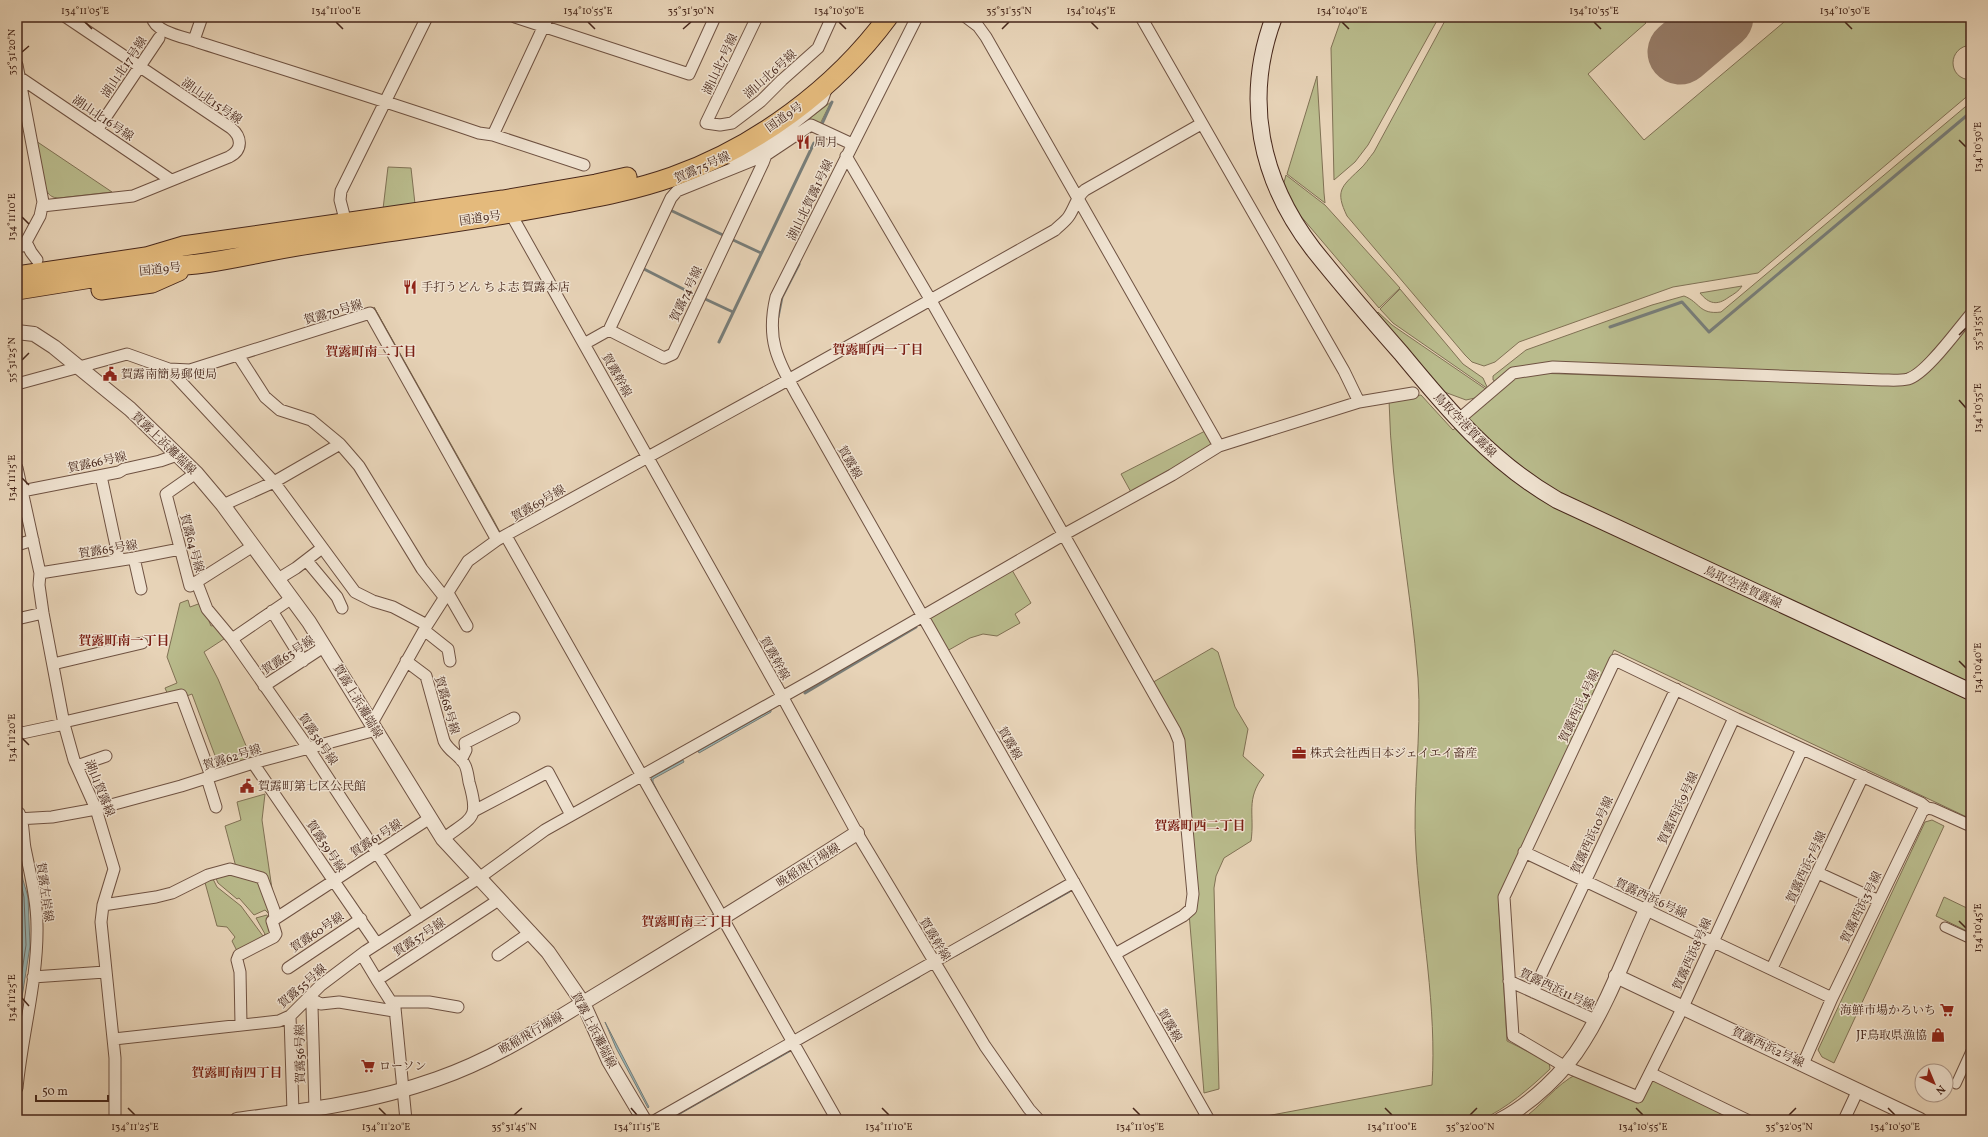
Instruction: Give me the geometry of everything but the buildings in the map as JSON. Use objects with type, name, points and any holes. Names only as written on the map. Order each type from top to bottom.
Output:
[{"type":"highway","name":"国道9号","points":[[17,290],[166,266],[190,266],[507,207],[634,175],[684,159],[724,140],[763,118],[806,86],[844,50],[873,17]]},
{"type":"highway","name":"国道9号","points":[[17,276],[146,257],[183,246],[346,223],[507,207],[630,190],[672,177],[711,160],[776,123],[828,83],[859,53],[888,17]]},
{"type":"highway","points":[[17,263],[150,246],[183,246]]},
{"type":"highway","points":[[17,303],[152,283],[190,266]]},
{"type":"main road","name":"鳥取空港賀露線","points":[[1274,17],[1262,56],[1258,118],[1264,150],[1278,192],[1296,225],[1313,249],[1458,420],[1501,462],[1522,478],[1557,500],[1971,692]]},
{"type":"street","name":"湖山北15号線","points":[[42,206],[132,196],[233,155],[240,145],[240,138],[231,128],[66,17]]},
{"type":"street","points":[[152,17],[155,25],[161,29],[386,101],[479,133],[493,135],[584,165]]},
{"type":"street","points":[[194,40],[202,17]]},
{"type":"street","points":[[346,223],[340,200],[342,191],[427,17]]},
{"type":"street","points":[[515,17],[546,22],[689,74],[715,17]]},
{"type":"street","name":"湖山北7号線","points":[[706,123],[756,17]]},
{"type":"street","name":"湖山北6号線","points":[[706,123],[720,125],[732,123],[761,101],[818,48],[832,17]]},
{"type":"street","name":"湖山北賀露1号線","points":[[788,380],[775,350],[771,333],[772,314],[776,297],[852,144],[914,25],[916,17]]},
{"type":"street","points":[[966,17],[978,26],[986,37],[1078,201],[1219,446]]},
{"type":"street","points":[[1141,17],[1344,371],[1359,402]]},
{"type":"street","points":[[493,135],[546,22]]},
{"type":"street","name":"湖山北17号線","points":[[97,130],[160,38]]},
{"type":"street","points":[[17,65],[43,202],[40,216],[17,252]]},
{"type":"street","name":"湖山北16号線","points":[[19,77],[171,180]]},
{"type":"street","points":[[797,128],[822,101],[828,83]]},
{"type":"street","name":"賀露69号線","points":[[374,727],[406,661],[425,628],[447,596],[468,561],[501,538],[788,380],[1055,230],[1069,217],[1078,201],[1080,194],[1085,190],[1201,124]]},
{"type":"street","name":"賀露75号線","points":[[609,330],[677,191],[765,150],[797,128],[810,125],[852,144]]},
{"type":"street","points":[[711,160],[765,150]]},
{"type":"street","name":"賀露74号線","points":[[609,330],[664,358],[673,354],[765,150]]},
{"type":"street","points":[[846,156],[930,299],[1171,724],[1179,742],[1193,894],[1191,909],[1182,916],[1115,954]]},
{"type":"street","name":"賀露幹線","points":[[507,207],[782,696],[857,833],[985,1046],[1039,1120]]},
{"type":"street","points":[[22,243],[38,260]]},
{"type":"street","name":"賀露70号線","points":[[17,384],[127,354],[169,369],[190,370],[370,313],[501,538]]},
{"type":"street","points":[[1458,420],[1513,373],[1553,367],[1744,376],[1882,380],[1908,379],[1922,371],[1971,314]]},
{"type":"street","points":[[584,344],[609,330]]},
{"type":"street","name":"賀露上浜灘端線","points":[[17,332],[34,334],[54,347],[79,367],[143,421],[196,473],[223,505],[292,598],[325,646],[443,839],[531,932],[548,952],[583,1003],[609,1061],[644,1120]]},
{"type":"street","points":[[238,355],[266,397],[280,410],[311,420],[340,444],[359,466],[422,569],[447,596],[467,626]]},
{"type":"street","points":[[169,369],[274,482],[355,592],[373,601],[393,606],[425,628],[448,649],[450,661]]},
{"type":"street","name":"賀露線","points":[[788,380],[1209,1120]]},
{"type":"street","name":"賀露55号線","points":[[114,1039],[241,1024],[280,1021],[290,1016],[321,985],[377,944],[479,878],[532,838],[1063,535],[1172,475],[1219,446],[1359,402],[1413,393]]},
{"type":"street","points":[[223,505],[274,482],[340,444]]},
{"type":"street","name":"賀露66号線","points":[[22,491],[101,476],[160,461],[177,455]]},
{"type":"street","name":"湖山賀露線","points":[[17,468],[40,573],[39,584],[43,613],[64,723],[77,766],[96,809],[114,869],[103,905],[102,922],[105,972],[114,1039],[115,1120]]},
{"type":"street","name":"賀露64号線","points":[[196,473],[166,494],[190,586],[197,583],[253,546]]},
{"type":"street","points":[[101,476],[119,560]]},
{"type":"street","points":[[501,538],[724,918],[837,1120]]},
{"type":"street","points":[[17,545],[33,540]]},
{"type":"street","points":[[278,579],[307,561],[322,548]]},
{"type":"street","name":"賀露65号線","points":[[40,573],[180,549]]},
{"type":"street","points":[[134,558],[140,589]]},
{"type":"street","points":[[307,561],[337,597],[342,608]]},
{"type":"street","name":"賀露58号線","points":[[197,583],[208,609],[232,639],[309,749],[419,917]]},
{"type":"street","points":[[232,639],[292,598]]},
{"type":"street","points":[[272,612],[303,661]]},
{"type":"street","points":[[17,619],[43,613]]},
{"type":"street","points":[[53,664],[142,643]]},
{"type":"street","name":"賀露63号線","points":[[264,686],[325,646]]},
{"type":"street","name":"賀露西浜4号線","points":[[1564,1066],[1513,1036],[1504,897],[1615,660],[1734,718],[1921,803],[1927,808]]},
{"type":"street","name":"賀露68号線","points":[[406,661],[426,676],[446,746],[464,762],[474,800],[474,811]]},
{"type":"street","name":"賀露西浜10号線","points":[[1533,992],[1676,689]]},
{"type":"street","points":[[17,730],[22,733],[181,695],[209,777],[216,807]]},
{"type":"street","points":[[461,760],[466,750],[465,743],[514,718]]},
{"type":"street","name":"賀露西浜9号線","points":[[1646,910],[1734,718]]},
{"type":"street","name":"賀露62号線","points":[[19,816],[52,817],[96,809],[253,763],[309,749],[374,727]]},
{"type":"street","name":"賀露西浜8号線","points":[[1564,1066],[1638,1097],[1683,1007],[1712,941],[1802,749]]},
{"type":"street","points":[[77,766],[106,756]]},
{"type":"street","name":"賀露59号線","points":[[253,763],[377,944]]},
{"type":"street","points":[[443,839],[468,819],[474,811],[548,772],[571,815]]},
{"type":"street","name":"賀露西浜7号線","points":[[1772,968],[1863,776]]},
{"type":"street","points":[[1927,808],[1933,809],[1971,826]]},
{"type":"street","name":"賀露西浜3号線","points":[[1803,1064],[1832,998],[1922,812],[1927,808]]},
{"type":"street","name":"賀露左岸線","points":[[17,1088],[20,1057],[37,947],[37,924],[19,816]]},
{"type":"street","name":"賀露61号線","points":[[275,919],[430,818]]},
{"type":"street","name":"晩稲飛行場線","points":[[237,1120],[315,1109],[402,1090],[438,1079],[474,1064],[529,1036],[724,918],[857,833]]},
{"type":"street","name":"賀露西浜6号線","points":[[1524,852],[1772,968],[1832,998]]},
{"type":"street","points":[[103,905],[172,893],[208,875],[230,869],[262,878],[269,896],[275,919],[272,921],[276,934],[274,937],[239,955],[237,960],[240,972],[241,1024]]},
{"type":"street","points":[[1818,873],[1879,901]]},
{"type":"street","points":[[656,1120],[1074,882]]},
{"type":"street","name":"賀露57号線","points":[[377,980],[500,899]]},
{"type":"street","points":[[1500,1120],[1512,1114],[1544,1089],[1583,1043],[1646,910]]},
{"type":"street","name":"賀露60号線","points":[[288,968],[361,919]]},
{"type":"street","points":[[1945,927],[1971,939]]},
{"type":"street","points":[[498,954],[531,932]]},
{"type":"street","points":[[362,955],[392,1006],[406,1120]]},
{"type":"street","points":[[33,977],[105,972]]},
{"type":"street","name":"賀露西浜2号線","points":[[1616,976],[1920,1120]]},
{"type":"street","name":"賀露西浜11号線","points":[[1510,981],[1594,1020]]},
{"type":"street","points":[[309,998],[321,1004],[339,1002],[392,1006],[429,1002],[458,1007]]},
{"type":"street","name":"賀露56号線","points":[[309,998],[312,1007],[315,1109]]},
{"type":"street","points":[[290,1016],[293,1112]]},
{"type":"street","points":[[1956,1084],[1971,1051]]},
{"type":"street","points":[[1650,1073],[1747,1120]]},
{"type":"street","points":[[1844,1120],[1858,1090]]},
{"type":"green space","points":[[1342,17],[1439,17],[1368,145],[1355,162],[1334,180],[1331,48]]},
{"type":"green space","points":[[1447,17],[1641,17],[1646,23],[1588,74],[1644,140],[1790,17],[1971,17],[1971,45],[1963,47],[1958,51],[1954,57],[1953,63],[1954,69],[1958,74],[1963,78],[1971,80],[1971,93],[1758,273],[1673,287],[1519,342],[1495,362],[1484,366],[1472,362],[1465,355],[1347,216],[1341,201],[1344,185],[1363,166],[1374,152]]},
{"type":"green space","points":[[1317,76],[1324,193],[1325,203],[1287,174]]},
{"type":"green space","points":[[831,102],[820,124],[809,119]]},
{"type":"green space","points":[[1971,102],[1971,308],[1919,366],[1908,374],[1893,376],[1554,364],[1495,381],[1493,380],[1493,376],[1526,350],[1652,305],[1684,296],[1708,312],[1721,312]]},
{"type":"green space","points":[[36,141],[112,192],[59,198],[50,195],[43,183]]},
{"type":"green space","points":[[388,167],[411,168],[415,204],[383,209]]},
{"type":"green space","points":[[1286,175],[1325,205],[1400,288],[1379,308],[1293,207],[1283,186]]},
{"type":"green space","points":[[1742,286],[1733,295],[1717,303],[1707,300],[1700,293]]},
{"type":"green space","points":[[1400,289],[1463,364],[1483,378],[1488,389],[1393,323],[1380,309]]},
{"type":"green space","points":[[374,307],[493,519],[501,534],[500,535]]},
{"type":"green space","points":[[1378,312],[1392,325],[1487,390],[1475,398],[1466,400],[1439,390],[1376,314]]},
{"type":"green space","points":[[1971,320],[1971,819],[1614,650],[1500,893],[1499,909],[1507,1041],[1549,1062],[1550,1069],[1517,1098],[1500,1110],[1481,1120],[1245,1120],[1432,1085],[1432,1026],[1428,968],[1418,880],[1415,830],[1419,721],[1418,678],[1411,609],[1393,470],[1389,400],[1421,395],[1453,430],[1513,377],[1537,373],[1893,384],[1909,381]]},
{"type":"green space","points":[[1207,430],[1212,443],[1210,447],[1132,494],[1121,474]]},
{"type":"green space","points":[[1012,570],[1031,603],[1015,614],[1020,623],[997,636],[983,634],[970,638],[947,651],[930,621],[930,617]]},
{"type":"green space","points":[[188,600],[190,607],[201,603],[211,619],[209,621],[211,626],[215,625],[227,637],[204,652],[218,679],[252,760],[220,769],[192,694],[184,697],[168,695],[165,688],[177,683],[167,657],[180,603]]},
{"type":"green space","points":[[1212,648],[1218,652],[1235,707],[1248,729],[1243,756],[1264,775],[1258,784],[1253,800],[1251,841],[1224,858],[1216,876],[1214,888],[1219,1089],[1204,1093],[1189,913],[1182,760],[1150,684]]},
{"type":"green space","points":[[265,794],[262,820],[272,889],[236,867],[225,826],[241,820],[237,802]]},
{"type":"green space","points":[[1932,820],[1944,826],[1834,1063],[1822,1057],[1818,1050],[1925,822]]},
{"type":"green space","points":[[221,872],[259,880],[270,910],[268,913],[265,910],[254,915],[239,898],[237,899],[218,883],[214,874]]},
{"type":"green space","points":[[211,875],[217,887],[241,906],[263,936],[265,934],[256,918],[267,915],[273,932],[238,953],[232,941],[235,937],[227,927],[217,926],[204,879]]},
{"type":"green space","points":[[1944,897],[1971,910],[1971,933],[1936,916]]},
{"type":"green space","points":[[1577,1074],[1639,1103],[1650,1080],[1658,1079],[1739,1120],[1521,1120],[1569,1078]]},
{"type":"water","points":[[771,710],[771,712],[699,753],[698,751]]},
{"type":"water","points":[[683,760],[684,762],[653,779],[658,792],[656,792],[650,782],[652,777]]},
{"type":"water","points":[[17,842],[23,880],[28,897],[30,946],[17,1029]]},
{"type":"water","points":[[1069,890],[1070,892],[956,956],[955,954]]},
{"type":"water","points":[[919,975],[920,977],[800,1044]]},
{"type":"water","points":[[605,1022],[649,1107],[648,1108],[616,1048]]},
{"type":"water","points":[[790,1050],[791,1051],[680,1114],[664,1120]]},
{"type":"waterway","points":[[822,124],[832,102]]},
{"type":"waterway","points":[[1610,327],[1682,302],[1709,332],[1971,112]]},
{"type":"waterway","points":[[719,342],[814,143]]},
{"type":"waterway","points":[[670,210],[723,235]]},
{"type":"waterway","points":[[731,239],[761,253]]},
{"type":"waterway","points":[[778,317],[782,297],[799,264]]},
{"type":"waterway","points":[[642,268],[695,295]]},
{"type":"waterway","points":[[703,298],[733,312]]},
{"type":"waterway","points":[[805,693],[916,627]]},
{"type":"runway","points":[[1680,52],[1721,17]]},
{"type":"place","name":"周月","points":[[803,142]]},
{"type":"place","name":"手打うどん ちよ志 賀露本店","points":[[410,287]]},
{"type":"place","name":"賀露南簡易郵便局","points":[[110,374]]},
{"type":"place","name":"株式会社西日本ジェイエイ畜産","points":[[1299,753]]},
{"type":"place","name":"賀露町第七区公民館","points":[[247,786]]},
{"type":"place","name":"海鮮市場かろいち","points":[[1947,1010]]},
{"type":"place","name":"JF鳥取県漁協","points":[[1938,1035]]},
{"type":"place","name":"ローソン","points":[[368,1066]]},
{"type":"district","name":"賀露町西一丁目","points":[[878,349]]},
{"type":"district","name":"賀露町南二丁目","points":[[371,351]]},
{"type":"district","name":"賀露町南一丁目","points":[[124,640]]},
{"type":"district","name":"賀露町西二丁目","points":[[1200,825]]},
{"type":"district","name":"賀露町南三丁目","points":[[687,921]]},
{"type":"district","name":"賀露町南四丁目","points":[[237,1072]]}]
